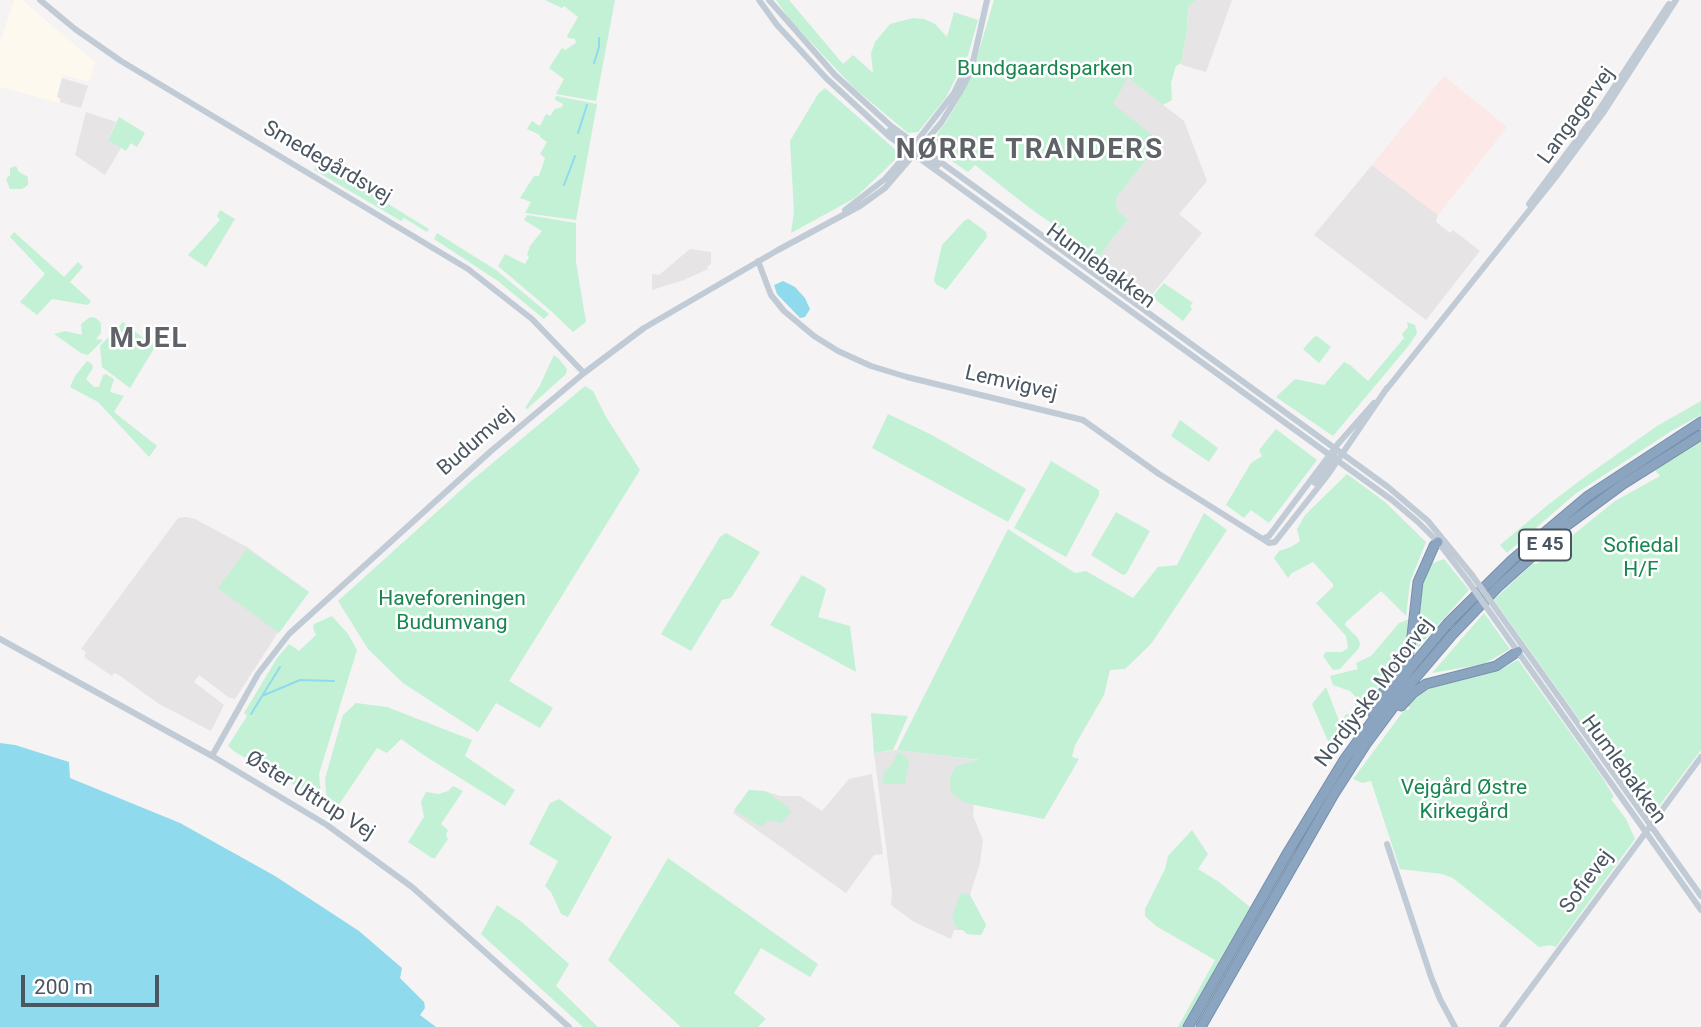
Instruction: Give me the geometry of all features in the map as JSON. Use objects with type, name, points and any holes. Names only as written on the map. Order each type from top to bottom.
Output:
[{"type":"highway","name":"Nordjyske Motorvej","points":[[1188,1027],[1304,824],[1365,728],[1430,644],[1481,590],[1532,542],[1588,496],[1701,422]]},
{"type":"highway","name":"Nordjyske Motorvej","points":[[1201,1027],[1334,794],[1366,744],[1412,682],[1452,635],[1508,578],[1594,505],[1701,435]]},
{"type":"highway","points":[[1304,824],[1340,757],[1404,664],[1412,636],[1418,582],[1434,546],[1441,540]]},
{"type":"highway","points":[[1334,794],[1413,693],[1436,680],[1496,666],[1520,650]]},
{"type":"street","name":"Smedegårdsvej","points":[[40,0],[75,29],[121,61],[468,269],[532,319],[584,373]]},
{"type":"street","points":[[759,0],[810,61],[862,112],[914,150]]},
{"type":"street","name":"Humlebakken","points":[[769,0],[835,75],[914,150],[1334,458],[1441,540]]},
{"type":"street","name":"Budumvej","points":[[212,756],[258,674],[289,634],[491,451],[584,373],[644,328],[826,223],[869,193],[914,150],[954,93],[974,52],[988,0]]},
{"type":"street","name":"Langagervej","points":[[1338,451],[1499,246],[1599,110],[1674,0]]},
{"type":"street","name":"Humlebakken","points":[[914,150],[970,184],[1416,509],[1470,578],[1701,910]]},
{"type":"street","name":"Lemvigvej","points":[[758,261],[771,295],[784,311],[815,337],[838,351],[871,366],[906,377],[1083,420],[1159,474],[1266,541]]},
{"type":"street","name":"Langagervej","points":[[1334,458],[1266,541],[1275,542],[1304,503],[1363,415],[1387,388]]},
{"type":"street","name":"Øster Uttrup Vej","points":[[0,639],[212,756],[286,799],[364,850],[437,908],[569,1027]]},
{"type":"street","name":"Humlebakken","points":[[1520,650],[1701,896]]},
{"type":"street","name":"Sofievej","points":[[1502,1027],[1701,757]]},
{"type":"street","points":[[1387,844],[1431,977],[1455,1027]]},
{"type":"shaded area","points":[[14,0],[22,0],[95,62],[89,82],[63,75],[57,97],[60,98],[59,103],[0,87],[0,42]]},
{"type":"shaded area","points":[[1197,0],[1232,0],[1206,72],[1181,63],[1189,5]]},
{"type":"shaded area","points":[[1444,76],[1507,127],[1438,215],[1372,165]]},
{"type":"shaded area","points":[[62,78],[88,86],[81,108],[60,102],[61,99],[57,97]]},
{"type":"shaded area","points":[[1128,78],[1184,121],[1207,181],[1179,214],[1202,233],[1151,296],[1099,257],[1128,219],[1117,210],[1116,198],[1150,155],[1112,105]]},
{"type":"shaded area","points":[[86,112],[116,122],[108,139],[121,148],[105,175],[75,155]]},
{"type":"shaded area","points":[[1372,165],[1438,215],[1436,222],[1450,233],[1453,230],[1480,251],[1426,320],[1314,235]]},
{"type":"shaded area","points":[[690,249],[711,252],[708,269],[652,290],[652,274],[659,275]]},
{"type":"shaded area","points":[[178,518],[195,519],[247,547],[309,592],[277,634],[235,699],[228,697],[199,675],[194,682],[224,705],[211,731],[159,704],[119,675],[114,673],[112,676],[84,657],[86,652],[81,649]]},
{"type":"shaded area","points":[[897,750],[986,761],[974,804],[973,816],[983,840],[980,863],[970,895],[986,925],[981,935],[954,930],[951,939],[914,922],[891,905],[892,893],[874,753]]},
{"type":"shaded area","points":[[872,774],[883,854],[874,855],[846,893],[733,813],[749,790],[780,796],[800,796],[822,811],[849,779]]},
{"type":"green space","points":[[545,0],[615,0],[596,101],[556,94],[564,79],[549,68],[562,48],[565,50],[576,43],[575,39],[567,36],[578,17],[564,6],[562,8]]},
{"type":"green space","points":[[776,0],[789,0],[843,64],[853,55],[873,73],[871,53],[875,42],[890,24],[913,18],[924,19],[935,24],[947,37],[954,12],[978,20],[968,55],[945,99],[918,132],[908,133],[854,88],[790,20]]},
{"type":"green space","name":"Bundgaardsparken","points":[[994,0],[1197,0],[1189,5],[1181,63],[1176,66],[1171,83],[1172,100],[1163,105],[1128,78],[1113,104],[1158,140],[1149,152],[1150,155],[1116,198],[1117,210],[1128,219],[1099,257],[975,165],[968,172],[929,145],[964,92]]},
{"type":"green space","points":[[825,88],[898,152],[898,157],[855,198],[791,233],[794,212],[790,141],[818,94]]},
{"type":"green space","points":[[556,96],[597,104],[576,220],[525,213],[531,202],[520,198],[534,176],[539,176],[545,158],[540,154],[547,142],[527,129],[532,121],[540,126],[546,114],[550,116],[555,109],[562,107],[563,104],[555,100]]},
{"type":"green space","points":[[119,117],[145,133],[137,147],[131,143],[126,151],[108,140]]},
{"type":"green space","points":[[318,161],[429,229],[427,232],[404,218],[401,221],[314,170]]},
{"type":"green space","points":[[16,166],[19,172],[28,177],[28,185],[22,189],[10,189],[6,179],[10,175],[10,168]]},
{"type":"green space","points":[[220,210],[235,219],[206,267],[188,255],[220,220],[217,216]]},
{"type":"green space","points":[[527,215],[576,223],[576,262],[586,322],[573,332],[498,266],[505,254],[525,264],[529,257],[527,255],[530,246],[542,231],[524,220]]},
{"type":"green space","points":[[969,219],[986,232],[987,237],[946,290],[934,280],[942,245]]},
{"type":"green space","points":[[14,232],[64,277],[78,262],[83,267],[70,282],[91,301],[88,305],[52,299],[37,315],[20,302],[45,274],[10,237]]},
{"type":"green space","points":[[437,233],[496,270],[549,314],[544,319],[498,281],[434,239]]},
{"type":"green space","points":[[1164,283],[1193,303],[1183,321],[1152,297]]},
{"type":"green space","points":[[90,317],[101,323],[101,333],[96,339],[103,340],[88,355],[54,334],[65,331],[82,335],[81,324]]},
{"type":"green space","points":[[123,322],[155,347],[130,388],[102,367],[100,346]]},
{"type":"green space","points":[[1407,322],[1415,325],[1417,333],[1410,344],[1333,436],[1276,397],[1295,379],[1324,385],[1344,362],[1368,381],[1404,338],[1402,334],[1408,327]]},
{"type":"green space","points":[[1317,336],[1331,347],[1319,363],[1303,349]]},
{"type":"green space","points":[[554,355],[567,369],[566,374],[525,408],[539,387]]},
{"type":"green space","points":[[87,361],[93,368],[86,379],[94,387],[99,387],[103,375],[114,379],[110,392],[124,396],[114,412],[157,446],[149,457],[98,402],[70,387]]},
{"type":"green space","name":"Haveforeningen Budumvang","points":[[585,386],[593,391],[606,417],[640,470],[509,681],[553,708],[540,728],[496,703],[478,732],[403,683],[368,649],[338,601],[471,481]]},
{"type":"green space","points":[[1701,401],[1701,415],[1673,430],[1575,494],[1507,553],[1500,545],[1582,479],[1657,426]]},
{"type":"green space","points":[[888,414],[932,435],[1026,489],[1008,522],[872,448]]},
{"type":"green space","points":[[1180,420],[1218,448],[1209,462],[1171,436]]},
{"type":"green space","points":[[1276,429],[1317,460],[1269,523],[1251,510],[1244,518],[1226,505],[1251,463],[1262,456],[1259,450]]},
{"type":"green space","name":"Sofiedal H/F","points":[[1701,442],[1701,750],[1650,818],[1494,600],[1533,563],[1537,564],[1615,501],[1660,476],[1655,470]]},
{"type":"green space","points":[[1051,461],[1099,490],[1099,495],[1066,557],[1014,528]]},
{"type":"green space","points":[[1347,474],[1385,502],[1426,542],[1410,582],[1406,616],[1381,591],[1346,622],[1345,625],[1360,643],[1359,648],[1340,669],[1333,670],[1323,656],[1326,652],[1342,652],[1348,648],[1346,636],[1316,603],[1333,584],[1313,562],[1288,578],[1274,558],[1279,551],[1300,541],[1297,529],[1305,515]]},
{"type":"green space","points":[[1116,512],[1150,531],[1123,575],[1091,555]]},
{"type":"green space","points":[[1204,513],[1227,530],[1151,644],[1125,669],[1110,670],[1104,695],[1075,745],[1072,757],[1079,759],[1044,819],[965,803],[951,793],[950,777],[956,766],[980,760],[897,750],[1008,529],[1075,573],[1086,571],[1133,598],[1158,567],[1177,565]]},
{"type":"green space","points":[[726,533],[760,552],[731,598],[722,600],[691,651],[661,634],[720,537]]},
{"type":"green space","points":[[247,549],[309,592],[279,633],[218,588]]},
{"type":"green space","points":[[1444,559],[1469,590],[1415,651],[1420,586],[1428,565]]},
{"type":"green space","points":[[802,575],[826,590],[818,617],[850,626],[856,672],[770,625]]},
{"type":"green space","points":[[1484,613],[1510,649],[1484,664],[1432,673]]},
{"type":"green space","points":[[332,616],[348,634],[357,650],[319,774],[321,795],[313,795],[228,746],[277,658],[289,644],[299,651],[316,635],[314,624]]},
{"type":"green space","points":[[1410,619],[1404,657],[1383,687],[1379,684],[1377,687],[1380,689],[1349,730],[1344,716],[1351,712],[1355,705],[1355,696],[1350,691],[1333,685],[1330,676],[1358,669],[1356,663],[1371,656],[1399,623]]},
{"type":"green space","name":"Vejgård Østre Kirkegård","points":[[1518,660],[1602,777],[1614,797],[1611,799],[1626,819],[1635,839],[1556,947],[1539,947],[1453,878],[1442,874],[1400,869],[1371,781],[1362,783],[1353,779],[1405,709],[1410,708],[1407,705],[1413,699],[1431,688],[1497,671]]},
{"type":"green space","points":[[1326,687],[1345,736],[1333,753],[1312,704]]},
{"type":"green space","points":[[356,703],[387,707],[472,740],[465,756],[515,790],[505,806],[401,739],[387,753],[377,748],[336,809],[326,794],[325,779],[343,715]]},
{"type":"green space","points":[[871,713],[908,716],[893,750],[874,753]]},
{"type":"green space","points":[[898,752],[909,762],[905,784],[882,783],[884,773]]},
{"type":"green space","points":[[453,786],[463,791],[441,824],[448,830],[448,839],[435,858],[432,858],[408,842],[424,817],[421,802],[426,792],[439,794]]},
{"type":"green space","points":[[749,790],[765,791],[788,807],[791,813],[781,823],[769,820],[761,827],[734,810]]},
{"type":"green space","points":[[559,799],[612,837],[568,917],[561,914],[551,892],[545,886],[558,861],[529,844],[550,803]]},
{"type":"green space","points":[[1192,830],[1208,854],[1198,869],[1250,907],[1182,1027],[1178,1027],[1215,960],[1156,926],[1145,916],[1145,909],[1165,869],[1168,856]]},
{"type":"green space","points":[[668,858],[818,964],[810,977],[761,948],[734,993],[766,1019],[758,1027],[681,1027],[608,960]]},
{"type":"green space","points":[[960,893],[970,895],[986,925],[981,935],[958,930],[952,918]]},
{"type":"green space","points":[[497,905],[523,923],[569,964],[556,986],[598,1027],[583,1027],[481,934]]},
{"type":"water","points":[[783,281],[795,287],[805,298],[810,309],[805,317],[800,318],[777,294],[774,285]]},
{"type":"water","points":[[0,743],[69,762],[70,778],[180,823],[275,876],[359,931],[402,968],[400,978],[424,1002],[425,1008],[420,1015],[436,1027],[0,1027]]},
{"type":"waterway","points":[[594,63],[599,38]]},
{"type":"waterway","points":[[578,133],[587,105]]},
{"type":"waterway","points":[[564,185],[575,156]]},
{"type":"waterway","points":[[251,714],[280,667]]},
{"type":"waterway","points":[[262,696],[300,680],[334,681]]},
{"type":"district","name":"NØRRE TRANDERS","points":[[1030,151]]},
{"type":"district","name":"MJEL","points":[[149,340]]}]
